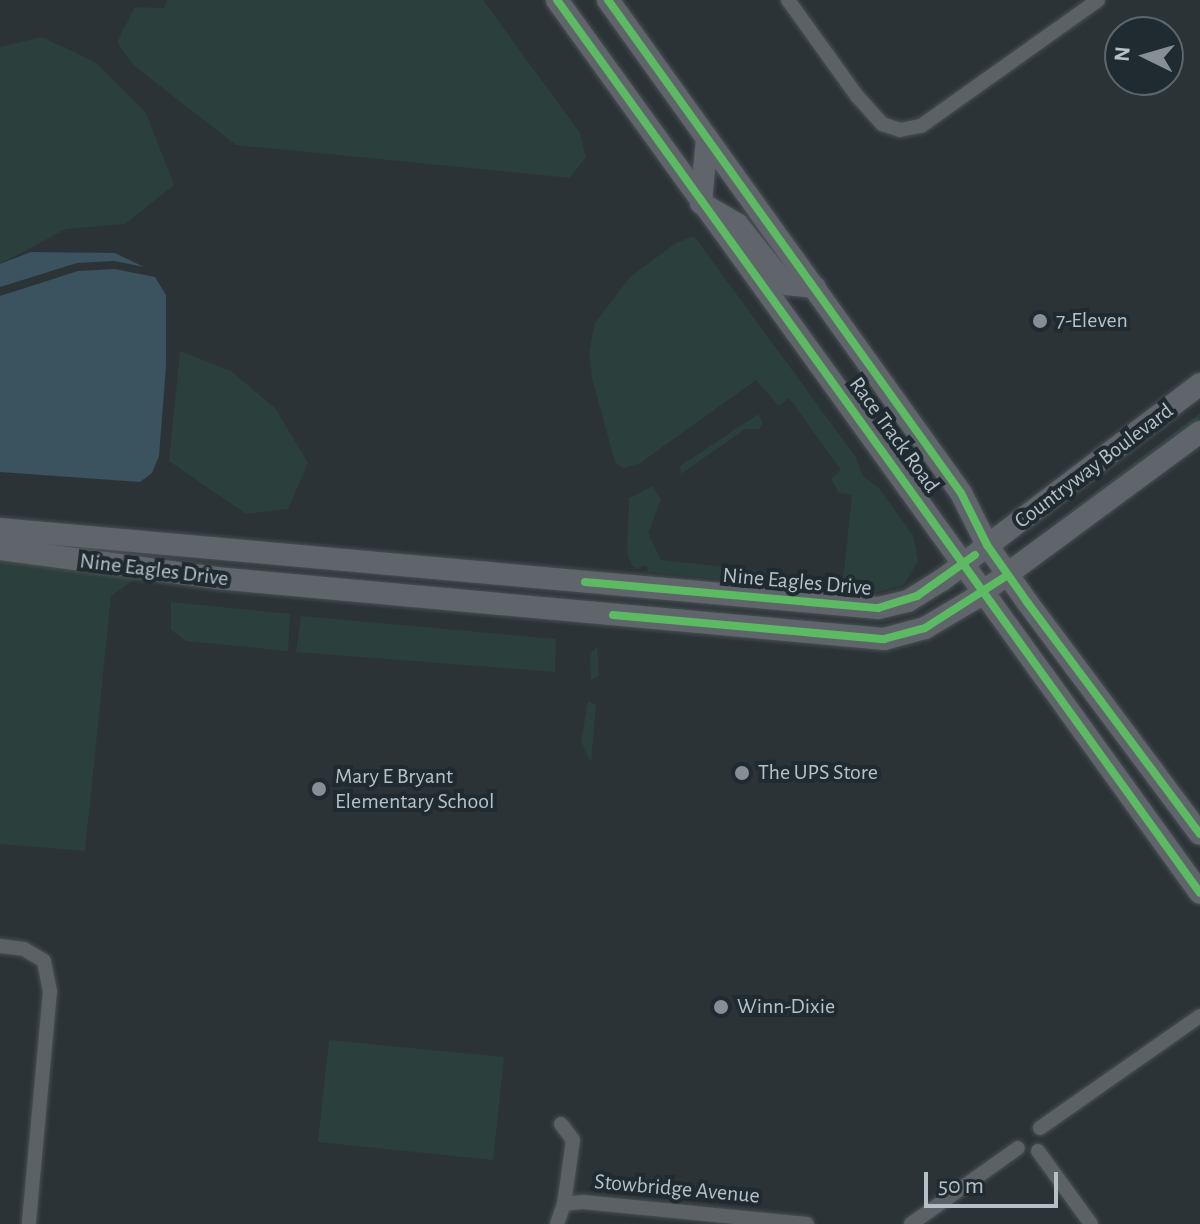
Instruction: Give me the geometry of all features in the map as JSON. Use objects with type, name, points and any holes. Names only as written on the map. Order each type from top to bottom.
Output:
[{"type":"street","name":"Race Track Road","points":[[557,0],[701,203],[965,562],[983,592],[1200,893]]},
{"type":"street","name":"Race Track Road","points":[[608,0],[961,493],[987,545],[1008,575],[1200,834]]},
{"type":"street","points":[[788,0],[857,96],[882,124],[900,130],[921,126],[1098,0]]},
{"type":"street","points":[[707,138],[701,203],[737,224],[785,284],[815,287]]},
{"type":"street","name":"Countryway Boulevard","points":[[987,545],[1200,384]]},
{"type":"street","name":"Countryway Boulevard","points":[[1008,575],[1200,432]]},
{"type":"street","name":"Nine Eagles Drive","points":[[0,529],[858,607],[908,601],[987,545]]},
{"type":"street","points":[[162,573],[165,546]]},
{"type":"street","name":"Nine Eagles Drive","points":[[0,549],[162,573],[860,639],[909,635],[1008,575]]},
{"type":"street","points":[[0,946],[24,949],[44,961],[50,991],[29,1224]]},
{"type":"street","points":[[1040,1128],[1200,1016]]},
{"type":"street","points":[[561,1124],[573,1140],[564,1204]]},
{"type":"street","points":[[911,1224],[1018,1148]]},
{"type":"street","points":[[1038,1151],[1090,1224]]},
{"type":"street","name":"Stowbridge Avenue","points":[[557,1224],[564,1204],[807,1224]]},
{"type":"green space","points":[[167,0],[483,0],[580,133],[586,157],[570,178],[236,145],[132,64],[117,42],[135,7],[164,8]]},
{"type":"green space","points":[[42,37],[95,62],[146,113],[174,185],[125,224],[66,229],[0,264],[0,47]]},
{"type":"green space","points":[[694,236],[855,456],[863,476],[879,488],[913,535],[918,561],[904,585],[875,593],[846,592],[648,572],[646,565],[636,569],[632,565],[627,553],[629,498],[653,486],[661,500],[648,533],[661,560],[843,580],[852,495],[839,493],[831,479],[841,470],[789,398],[779,406],[756,380],[639,464],[623,468],[615,462],[592,378],[589,351],[595,323],[631,276],[676,243]]},
{"type":"green space","points":[[180,351],[231,371],[275,408],[308,463],[288,509],[246,514],[169,461]]},
{"type":"green space","points":[[1200,413],[1200,418],[1138,467],[1034,538]]},
{"type":"green space","points":[[758,414],[763,423],[759,429],[745,429],[681,474],[680,466]]},
{"type":"green space","points":[[0,558],[135,579],[111,596],[85,851],[0,844]]},
{"type":"green space","points":[[171,602],[290,614],[288,651],[186,641],[171,630]]},
{"type":"green space","points":[[301,616],[556,639],[555,672],[296,652]]},
{"type":"green space","points":[[597,647],[599,675],[591,680],[590,654]]},
{"type":"green space","points":[[588,701],[596,705],[591,763],[581,742]]},
{"type":"green space","points":[[329,1040],[504,1057],[493,1160],[318,1142]]},
{"type":"water","points":[[31,252],[115,253],[144,267],[114,261],[77,263],[0,287],[0,264]]},
{"type":"water","points":[[115,269],[155,277],[166,295],[166,366],[159,456],[152,473],[140,482],[0,472],[0,296],[78,271]]},
{"type":"cycle path","points":[[557,0],[1200,893]]},
{"type":"cycle path","points":[[608,0],[961,493],[987,545],[1027,602],[1200,834]]},
{"type":"cycle path","points":[[585,582],[878,608],[917,596],[975,555]]},
{"type":"cycle path","points":[[613,615],[884,639],[925,628],[1008,575]]},
{"type":"place","name":"7-Eleven","points":[[1040,321]]},
{"type":"place","name":"The UPS Store","points":[[742,773]]},
{"type":"place","name":"Mary E Bryant Elementary School","points":[[319,789]]},
{"type":"place","name":"Winn-Dixie","points":[[721,1007]]}]
